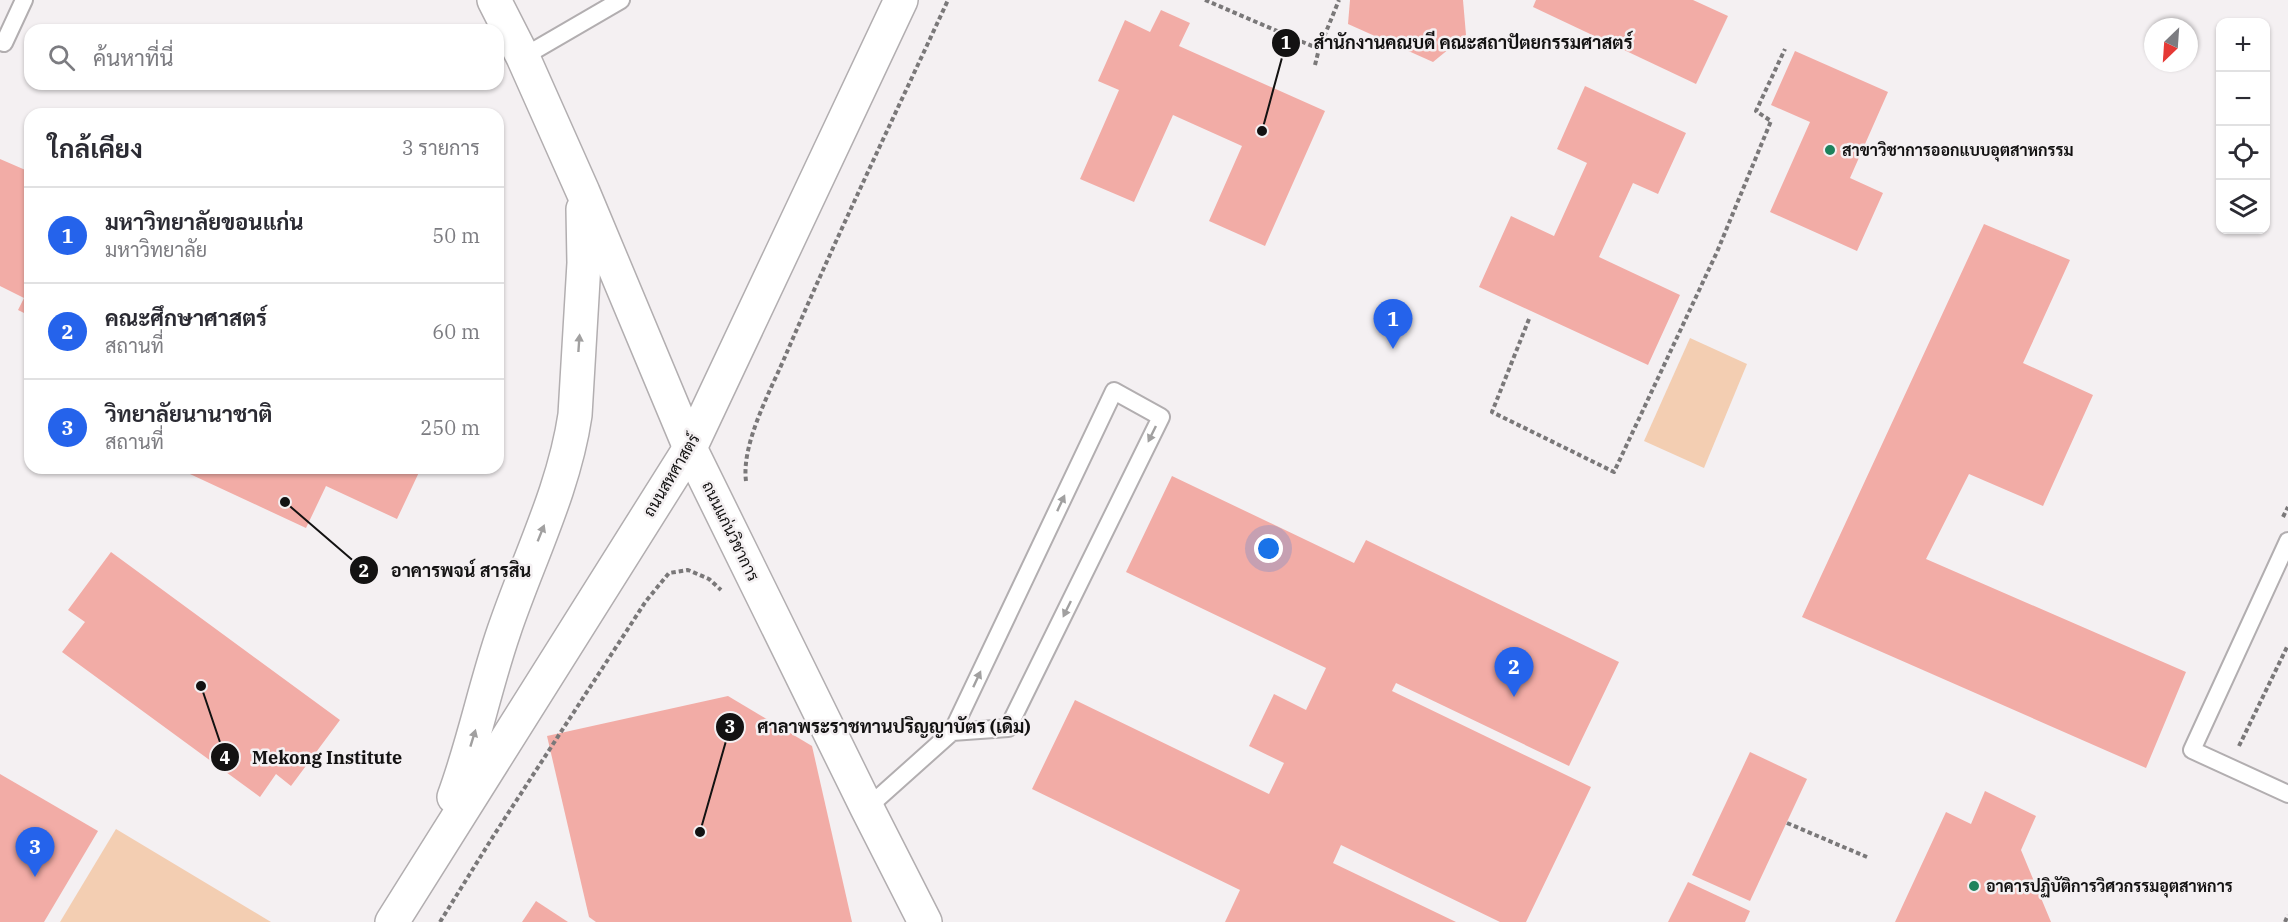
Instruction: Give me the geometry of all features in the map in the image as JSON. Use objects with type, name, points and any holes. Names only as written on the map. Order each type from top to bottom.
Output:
[{"type":"street","name":"ถนนแก่นวิชาการ","points":[[494,0],[523,57],[583,192],[690,448],[925,922]]},
{"type":"street","name":"ถนนสหศาสตร์","points":[[392,922],[690,448],[901,0]]},
{"type":"street","points":[[434,853],[463,773],[493,662],[543,527],[572,439],[584,263],[583,192]]},
{"type":"lane","points":[[4,43],[24,0]]},
{"type":"lane","points":[[523,57],[621,0]]},
{"type":"lane","points":[[867,808],[952,732],[1114,392],[1161,417],[1008,728],[952,732]]},
{"type":"lane","points":[[2288,541],[2192,750],[2288,794]]},
{"type":"path","points":[[746,484],[744,468],[752,437],[821,272],[948,0]]},
{"type":"path","points":[[1205,0],[1319,49]]},
{"type":"path","points":[[1315,65],[1339,0]]},
{"type":"path","points":[[1529,319],[1492,412],[1614,472],[1717,252],[1771,121],[1756,111],[1785,49]]},
{"type":"path","points":[[440,922],[640,611],[669,573],[688,570],[709,579],[727,596]]},
{"type":"path","points":[[2249,751],[2239,746],[2288,645]]},
{"type":"path","points":[[1787,823],[1867,856]]},
{"type":"path","points":[[2285,922],[2288,915]]},
{"type":"shaded area","points":[[1690,338],[1747,364],[1704,468],[1644,441]]},
{"type":"shaded area","points":[[116,829],[271,922],[60,922]]},
{"type":"building","points":[[1350,0],[1463,0],[1466,35],[1433,62],[1348,24]]},
{"type":"building","points":[[1536,0],[1693,0],[1728,16],[1696,84],[1533,7]]},
{"type":"building","points":[[1161,10],[1190,23],[1179,46],[1325,111],[1265,246],[1209,221],[1242,146],[1173,115],[1134,202],[1080,179],[1119,90],[1098,81],[1125,20],[1150,32]]},
{"type":"building","name":"สาขาวิชาการออกแบบอุตสาหกรรม","points":[[1795,51],[1888,92],[1850,178],[1883,193],[1857,251],[1770,212],[1810,122],[1771,105]]},
{"type":"building","points":[[1585,86],[1686,133],[1658,194],[1633,183],[1599,257],[1680,295],[1648,365],[1479,287],[1511,216],[1554,236],[1587,163],[1557,149]]},
{"type":"building","points":[[0,159],[24,169],[24,298],[0,286]]},
{"type":"building","points":[[1984,224],[2070,260],[2023,363],[2093,395],[2043,506],[1969,474],[1926,559],[2186,672],[2146,768],[1802,617]]},
{"type":"building","points":[[24,298],[24,313],[18,310]]},
{"type":"building","points":[[190,474],[418,474],[397,519],[326,486],[306,528]]},
{"type":"building","points":[[1172,476],[1354,563],[1366,540],[1619,662],[1569,766],[1396,683],[1392,691],[1591,787],[1526,922],[1500,922],[1341,845],[1333,863],[1456,922],[1225,922],[1240,890],[1032,789],[1075,700],[1269,794],[1284,763],[1249,746],[1274,694],[1306,710],[1326,668],[1126,572]]},
{"type":"building","points":[[111,552],[340,720],[291,786],[276,774],[260,797],[62,652],[85,622],[68,610]]},
{"type":"building","points":[[728,696],[812,746],[852,922],[596,922],[589,917],[547,736]]},
{"type":"building","points":[[1750,752],[1807,779],[1750,901],[1692,875]]},
{"type":"building","points":[[0,774],[98,831],[44,922],[0,922]]},
{"type":"building","name":"อาคารปฏิบัติการวิศวกรรมอุตสาหการ","points":[[1985,791],[2036,816],[2021,850],[2051,922],[1895,922],[1946,812],[1971,824]]},
{"type":"building","points":[[1688,882],[1750,911],[1745,922],[1668,922]]},
{"type":"building","points":[[536,901],[568,922],[522,922]]},
{"type":"place","name":"สำนักงานคณบดี คณะสถาปัตยกรรมศาสตร์","points":[[1262,131]]},
{"type":"place","name":"สาขาวิชาการออกแบบอุตสาหกรรม","points":[[1830,150]]},
{"type":"place","name":"มหาวิทยาลัยขอนแก่น","points":[[1393,349]]},
{"type":"place","name":"อาคารพจน์ สารสิน","points":[[285,502]]},
{"type":"place","name":"Mekong Institute","points":[[201,686]]},
{"type":"place","name":"คณะศึกษาศาสตร์","points":[[1514,697]]},
{"type":"place","name":"ศาลาพระราชทานปริญญาบัตร (เดิม)","points":[[700,832]]},
{"type":"place","name":"วิทยาลัยนานาชาติ","points":[[35,877]]},
{"type":"place","name":"อาคารปฏิบัติการวิศวกรรมอุตสาหการ","points":[[1974,886]]}]
